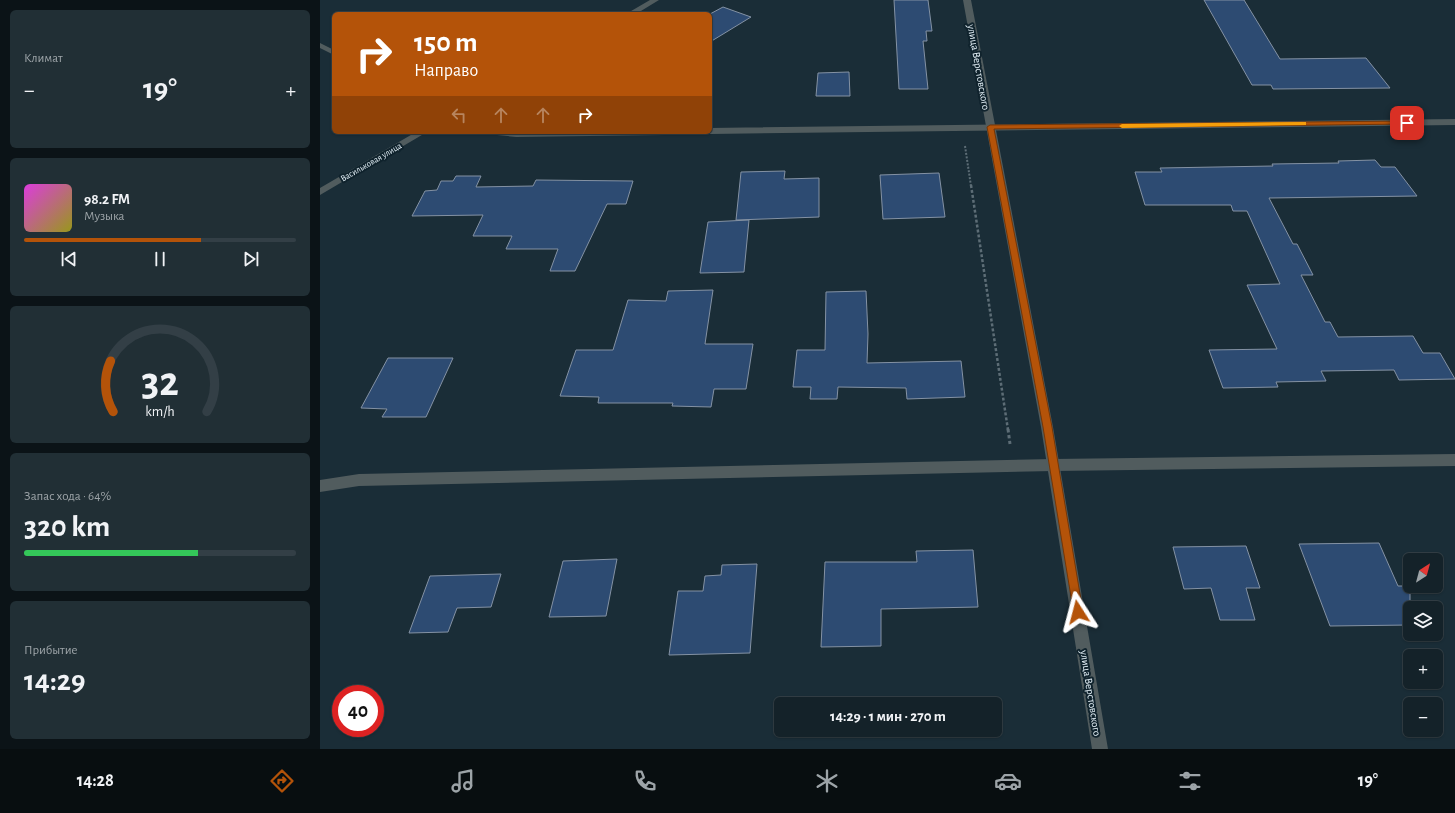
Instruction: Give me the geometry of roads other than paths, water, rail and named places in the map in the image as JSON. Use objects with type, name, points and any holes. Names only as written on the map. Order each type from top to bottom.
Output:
[{"type":"street","points":[[633,12],[654,0]]},
{"type":"street","name":"улица Верстовского","points":[[968,0],[990,127],[1047,427],[1100,749]]},
{"type":"street","points":[[320,45],[332,51]]},
{"type":"street","points":[[712,131],[1455,122]]},
{"type":"street","name":"Васильковая улица","points":[[320,192],[419,134]]},
{"type":"street","points":[[320,486],[359,480],[1053,465],[1455,460]]}]
